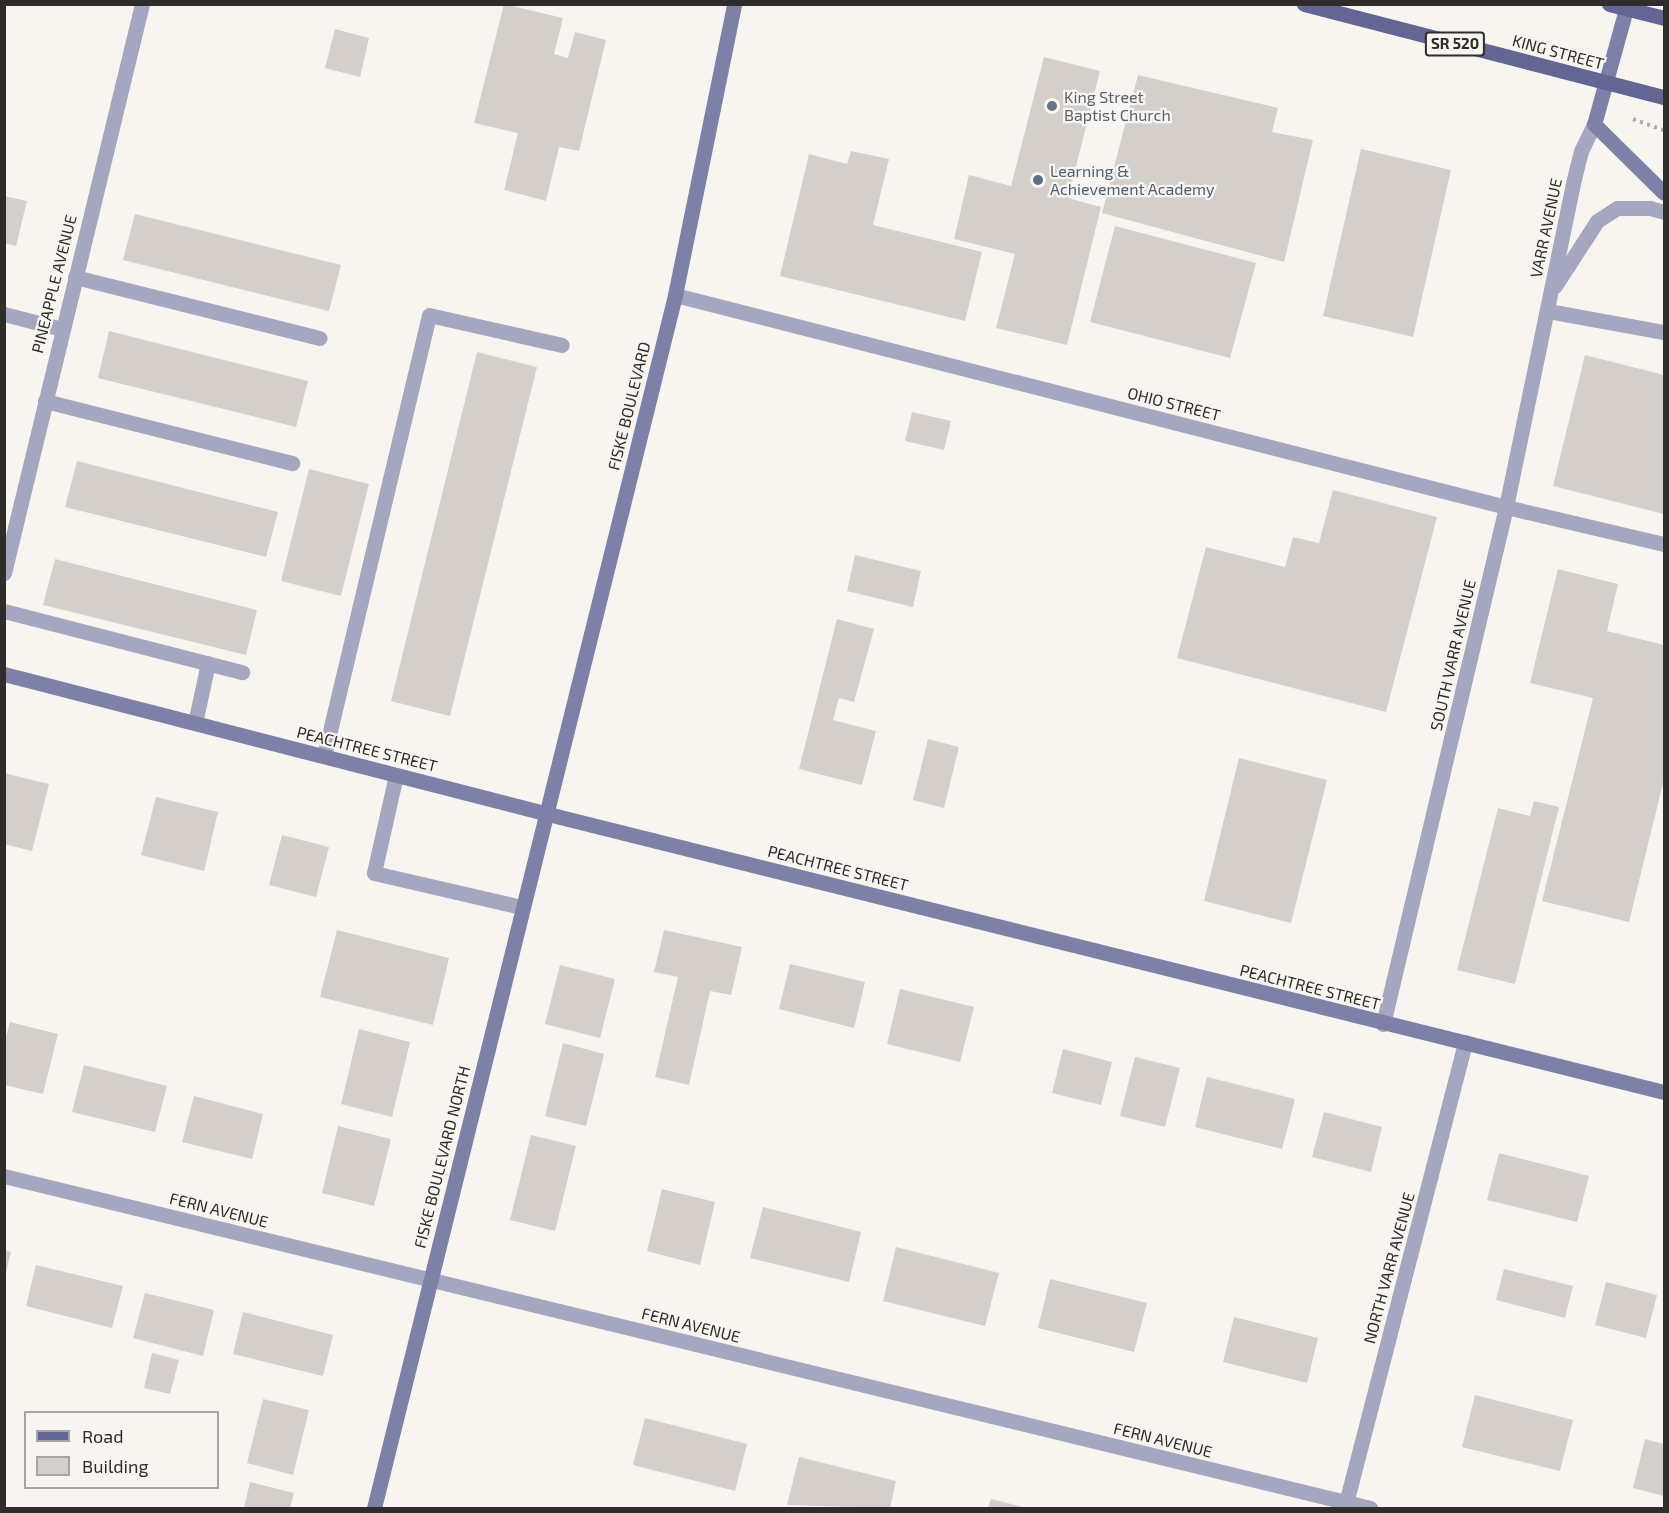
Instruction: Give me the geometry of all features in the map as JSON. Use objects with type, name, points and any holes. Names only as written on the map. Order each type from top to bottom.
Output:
[{"type":"main road","name":"KING STREET","points":[[1304,4],[1665,97]]},
{"type":"main road","points":[[1609,4],[1665,18]]},
{"type":"street","name":"PINEAPPLE AVENUE","points":[[4,573],[142,4]]},
{"type":"street","name":"FISKE BOULEVARD","points":[[544,813],[675,296],[734,4]]},
{"type":"street","points":[[1626,7],[1594,124],[1665,193]]},
{"type":"street","name":"VARR AVENUE","points":[[1551,293],[1581,151],[1594,124]]},
{"type":"street","name":"VARR AVENUE","points":[[1551,293],[1597,221],[1617,208],[1650,208],[1665,212]]},
{"type":"street","points":[[75,277],[320,338]]},
{"type":"street","name":"SOUTH VARR AVENUE","points":[[1383,1024],[1506,507],[1551,293]]},
{"type":"street","name":"OHIO STREET","points":[[675,296],[1506,507],[1665,544]]},
{"type":"street","points":[[1548,311],[1665,332]]},
{"type":"street","points":[[4,314],[62,329]]},
{"type":"street","points":[[324,756],[429,315],[562,345]]},
{"type":"street","points":[[45,401],[292,464]]},
{"type":"street","points":[[4,611],[242,672]]},
{"type":"street","points":[[195,723],[208,663]]},
{"type":"street","name":"PEACHTREE STREET","points":[[4,674],[544,813],[1383,1024],[1466,1042],[1665,1092]]},
{"type":"street","points":[[396,775],[374,873],[522,907]]},
{"type":"street","name":"FISKE BOULEVARD NORTH","points":[[374,1509],[544,813]]},
{"type":"street","name":"NORTH VARR AVENUE","points":[[1346,1503],[1466,1042]]},
{"type":"street","name":"FERN AVENUE","points":[[4,1176],[1370,1509]]},
{"type":"path","points":[[1633,119],[1665,130]]},
{"type":"building","points":[[504,4],[563,18],[554,54],[568,58],[575,32],[606,40],[579,151],[559,147],[546,201],[504,190],[518,133],[474,123]]},
{"type":"building","points":[[335,29],[369,38],[360,77],[325,68]]},
{"type":"building","points":[[1044,57],[1100,71],[1068,198],[1101,207],[1067,345],[996,328],[1015,254],[954,239],[969,175],[1011,186]]},
{"type":"building","points":[[1138,75],[1278,108],[1272,132],[1313,140],[1284,262],[1102,213]]},
{"type":"building","points":[[1361,149],[1451,170],[1413,337],[1323,316]]},
{"type":"building","points":[[851,151],[889,159],[873,225],[982,252],[965,321],[780,276],[809,154],[847,164]]},
{"type":"building","points":[[4,196],[27,201],[16,246],[4,243]]},
{"type":"building","points":[[135,214],[341,265],[329,311],[123,260]]},
{"type":"building","points":[[1115,226],[1256,263],[1230,358],[1090,322]]},
{"type":"building","points":[[109,331],[308,381],[296,427],[98,378]]},
{"type":"building","points":[[477,352],[537,367],[450,716],[391,701]]},
{"type":"building","points":[[1585,355],[1664,375],[1664,514],[1553,486]]},
{"type":"building","points":[[912,412],[951,421],[944,450],[905,441]]},
{"type":"building","points":[[77,461],[278,512],[266,557],[65,507]]},
{"type":"building","points":[[309,469],[369,484],[341,596],[281,581]]},
{"type":"building","points":[[1333,490],[1437,517],[1386,712],[1177,658],[1206,547],[1285,567],[1293,537],[1319,543]]},
{"type":"building","points":[[855,555],[921,571],[913,607],[847,591]]},
{"type":"building","points":[[55,559],[257,610],[246,655],[43,605]]},
{"type":"building","points":[[1558,569],[1618,584],[1607,631],[1664,645],[1664,779],[1629,922],[1542,901],[1593,698],[1530,683]]},
{"type":"building","points":[[837,619],[874,629],[854,702],[839,698],[833,720],[876,731],[862,785],[799,769]]},
{"type":"building","points":[[928,739],[959,747],[944,808],[913,800]]},
{"type":"building","points":[[1239,758],[1327,780],[1291,923],[1204,901]]},
{"type":"building","points":[[4,773],[49,784],[32,851],[4,844]]},
{"type":"building","points":[[156,797],[218,812],[204,871],[141,855]]},
{"type":"building","points":[[1534,801],[1559,807],[1515,984],[1457,970],[1498,808],[1530,816]]},
{"type":"building","points":[[282,835],[329,847],[316,897],[269,885]]},
{"type":"building","points":[[337,930],[449,958],[433,1025],[320,997]]},
{"type":"building","points":[[664,930],[742,947],[731,995],[710,991],[689,1085],[655,1077],[678,977],[654,972]]},
{"type":"building","points":[[790,964],[865,982],[854,1028],[779,1009]]},
{"type":"building","points":[[560,965],[615,979],[600,1038],[545,1024]]},
{"type":"building","points":[[900,989],[974,1007],[960,1062],[887,1044]]},
{"type":"building","points":[[10,1022],[58,1034],[43,1094],[4,1085],[4,1044]]},
{"type":"building","points":[[359,1029],[410,1042],[392,1117],[341,1104]]},
{"type":"building","points":[[563,1043],[604,1054],[586,1126],[545,1116]]},
{"type":"building","points":[[1063,1049],[1112,1062],[1101,1105],[1052,1093]]},
{"type":"building","points":[[1135,1057],[1180,1068],[1165,1127],[1120,1116]]},
{"type":"building","points":[[84,1065],[167,1086],[155,1132],[72,1112]]},
{"type":"building","points":[[1207,1077],[1295,1099],[1282,1149],[1195,1127]]},
{"type":"building","points":[[194,1096],[263,1114],[252,1159],[182,1142]]},
{"type":"building","points":[[1324,1112],[1382,1127],[1371,1172],[1312,1157]]},
{"type":"building","points":[[338,1126],[391,1139],[374,1206],[322,1193]]},
{"type":"building","points":[[531,1135],[576,1146],[555,1231],[510,1220]]},
{"type":"building","points":[[1499,1153],[1589,1176],[1577,1222],[1487,1200]]},
{"type":"building","points":[[662,1189],[715,1202],[700,1265],[647,1251]]},
{"type":"building","points":[[763,1207],[861,1232],[849,1282],[750,1258]]},
{"type":"building","points":[[896,1247],[999,1273],[985,1326],[883,1301]]},
{"type":"building","points":[[5,1250],[11,1252],[5,1276]]},
{"type":"building","points":[[36,1265],[123,1286],[112,1328],[26,1306]]},
{"type":"building","points":[[1504,1269],[1573,1286],[1565,1318],[1496,1300]]},
{"type":"building","points":[[1050,1279],[1147,1303],[1134,1352],[1038,1328]]},
{"type":"building","points":[[1606,1282],[1657,1295],[1646,1338],[1595,1325]]},
{"type":"building","points":[[145,1293],[214,1310],[203,1356],[133,1338]]},
{"type":"building","points":[[243,1312],[333,1335],[323,1376],[233,1354]]},
{"type":"building","points":[[1234,1317],[1318,1338],[1307,1383],[1223,1362]]},
{"type":"building","points":[[152,1353],[179,1360],[170,1394],[144,1388]]},
{"type":"building","points":[[1475,1395],[1573,1420],[1560,1471],[1462,1447]]},
{"type":"building","points":[[263,1399],[309,1410],[293,1475],[247,1463]]},
{"type":"building","points":[[645,1418],[747,1444],[735,1491],[633,1465]]},
{"type":"building","points":[[1645,1439],[1664,1444],[1664,1496],[1633,1488]]},
{"type":"building","points":[[799,1457],[896,1481],[890,1508],[787,1505]]},
{"type":"building","points":[[250,1482],[294,1493],[290,1508],[244,1508]]},
{"type":"building","points":[[991,1499],[1027,1508],[988,1508]]},
{"type":"place","name":"King Street Baptist Church","points":[[1052,106]]},
{"type":"place","name":"Learning & Achievement Academy","points":[[1038,180]]}]
